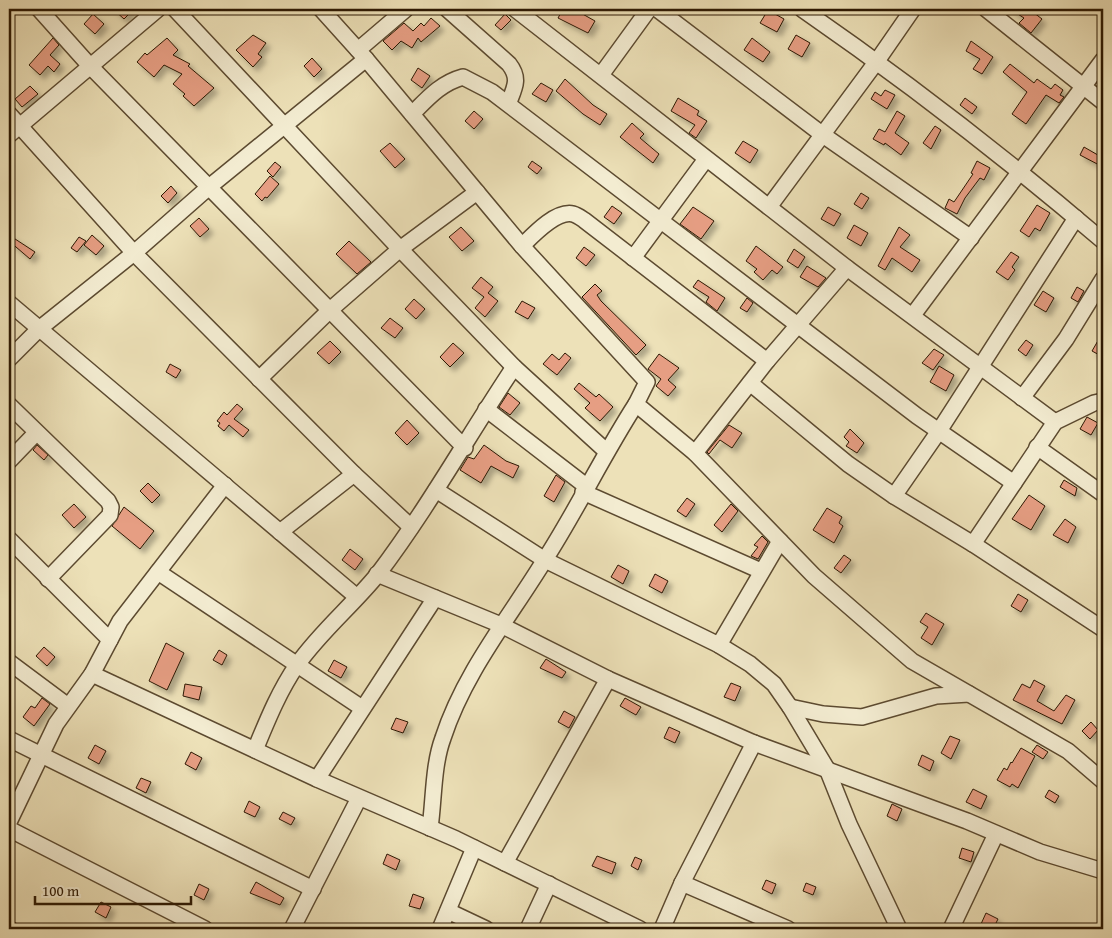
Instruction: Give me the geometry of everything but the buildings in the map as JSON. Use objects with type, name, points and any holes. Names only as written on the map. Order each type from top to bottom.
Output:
[{"type":"street","points":[[39,9],[90,66],[465,448]]},
{"type":"street","points":[[14,130],[158,9]]},
{"type":"street","points":[[175,9],[400,249],[514,367],[606,451]]},
{"type":"street","points":[[320,9],[362,55],[522,246],[647,382],[545,560],[501,626],[460,698],[442,739],[430,828]]},
{"type":"street","points":[[9,359],[40,329],[134,253],[209,187],[285,125],[362,55],[406,9]]},
{"type":"street","points":[[447,9],[510,64],[516,73],[517,84],[508,102]]},
{"type":"street","points":[[515,9],[847,268],[1055,422]]},
{"type":"street","points":[[601,75],[649,9]]},
{"type":"street","points":[[656,9],[823,135],[971,238]]},
{"type":"street","points":[[802,9],[877,61],[1019,171],[1103,241]]},
{"type":"street","points":[[769,207],[877,61],[912,9]]},
{"type":"street","points":[[986,9],[1103,102]]},
{"type":"street","points":[[913,315],[1103,60]]},
{"type":"street","points":[[412,114],[439,88],[451,80],[464,77],[479,84],[508,102],[660,220],[939,431],[1014,483]]},
{"type":"street","points":[[9,114],[14,130],[259,379],[354,474],[411,527]]},
{"type":"street","points":[[633,258],[706,158]]},
{"type":"street","points":[[259,379],[330,310],[400,249],[477,192]]},
{"type":"street","points":[[522,246],[541,226],[563,214],[573,214],[584,220],[767,361]]},
{"type":"street","points":[[894,496],[939,431],[1076,218]]},
{"type":"street","points":[[695,453],[767,361],[847,268]]},
{"type":"street","points":[[1022,398],[1084,312],[1103,279]]},
{"type":"street","points":[[9,303],[358,597]]},
{"type":"street","points":[[255,750],[275,702],[298,664],[378,574],[465,448],[486,409],[514,367]]},
{"type":"street","points":[[750,383],[848,464],[894,496],[973,544],[1103,629]]},
{"type":"street","points":[[636,404],[695,453],[814,576],[912,661],[1068,751],[1103,781]]},
{"type":"street","points":[[973,544],[1037,446],[1055,422],[1100,404]]},
{"type":"street","points":[[9,406],[108,501],[111,508],[110,515],[48,579]]},
{"type":"street","points":[[486,409],[584,489],[761,571]]},
{"type":"street","points":[[9,462],[36,433]]},
{"type":"street","points":[[1037,446],[1103,494]]},
{"type":"street","points":[[280,532],[354,474]]},
{"type":"street","points":[[9,822],[56,724],[92,674],[120,621],[225,485]]},
{"type":"street","points":[[436,490],[545,560],[718,644],[750,664],[774,684],[827,769],[850,824],[899,929]]},
{"type":"street","points":[[9,539],[110,640]]},
{"type":"street","points":[[718,644],[780,541]]},
{"type":"street","points":[[158,572],[362,708]]},
{"type":"street","points":[[378,574],[501,626],[608,679],[754,743],[827,769],[1040,852],[1103,871]]},
{"type":"street","points":[[317,780],[435,598]]},
{"type":"street","points":[[9,662],[68,706]]},
{"type":"street","points":[[92,674],[317,780],[505,862],[640,929]]},
{"type":"street","points":[[505,862],[608,679]]},
{"type":"street","points":[[790,707],[824,714],[862,717],[936,696],[970,694]]},
{"type":"street","points":[[9,739],[312,889]]},
{"type":"street","points":[[662,929],[682,882],[754,743]]},
{"type":"street","points":[[292,929],[359,798]]},
{"type":"street","points":[[9,829],[205,929]]},
{"type":"street","points":[[951,929],[996,834]]},
{"type":"street","points":[[440,929],[474,848]]},
{"type":"street","points":[[682,882],[788,929]]},
{"type":"street","points":[[528,929],[549,884]]},
{"type":"street","points":[[448,911],[486,929]]}]
